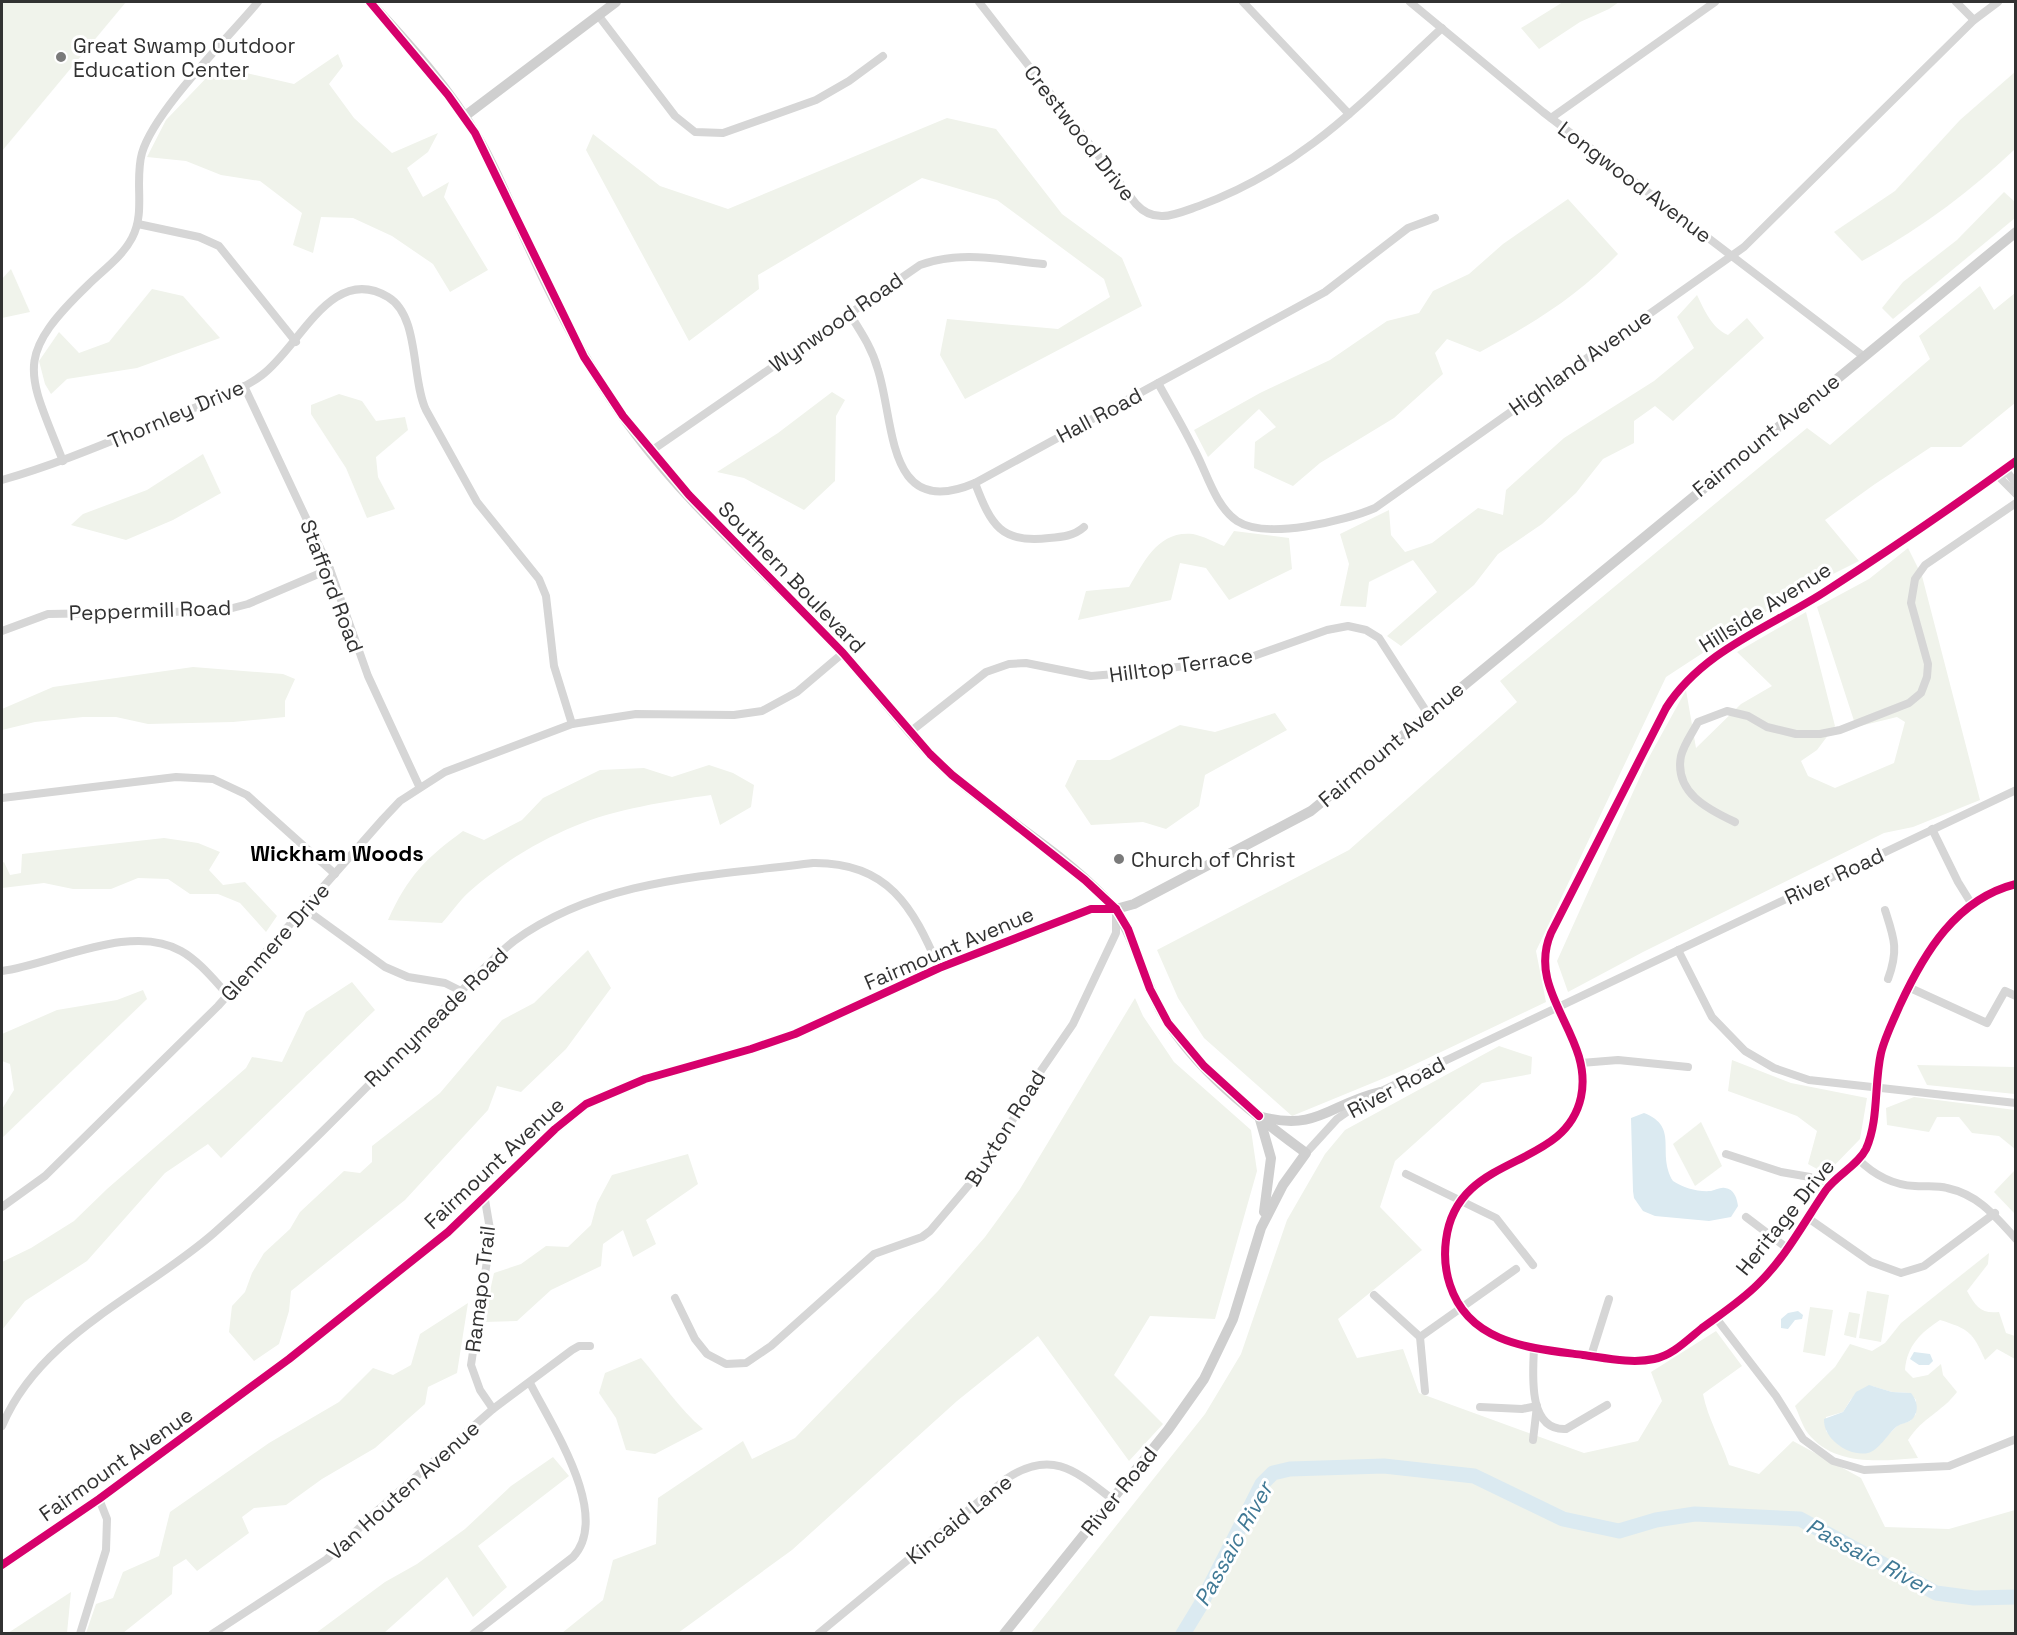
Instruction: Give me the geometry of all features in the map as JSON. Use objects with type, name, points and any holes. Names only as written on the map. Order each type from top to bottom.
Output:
[{"type":"main road","name":"Southern Boulevard","points":[[370,2],[465,116],[483,147],[584,357],[622,417],[689,495],[843,653],[910,732],[952,775],[1086,880],[1116,909],[1128,929],[1150,989],[1168,1023],[1204,1066],[1259,1116],[1306,1153]]},
{"type":"main road","points":[[465,116],[616,2]]},
{"type":"main road","name":"Fairmount Avenue","points":[[2,1565],[99,1499],[271,1373],[485,1200],[572,1114],[602,1096],[645,1079],[751,1050],[795,1034],[939,968],[1091,909],[1116,909],[1173,885],[1311,811],[2016,232]]},
{"type":"main road","points":[[1259,1116],[1282,1122],[1301,1122],[1362,1096],[1380,1092]]},
{"type":"main road","points":[[1259,1116],[1271,1158],[1270,1184],[1261,1228]]},
{"type":"main road","name":"River Road","points":[[1004,1634],[1185,1408],[1204,1379],[1230,1327],[1261,1228],[1284,1185],[1306,1153]]},
{"type":"street","points":[[63,461],[34,387],[32,364],[36,350],[47,331],[84,289],[120,255],[133,236],[138,224],[140,165],[150,134],[258,2]]},
{"type":"street","name":"Crestwood Drive","points":[[979,2],[1136,204],[1147,214],[1170,216],[1249,184],[1297,157],[1329,132],[1442,28]]},
{"type":"street","points":[[1243,2],[1349,114]]},
{"type":"street","name":"Longwood Avenue","points":[[1412,2],[1551,118],[1863,356]]},
{"type":"street","points":[[1551,118],[1715,2]]},
{"type":"street","points":[[1956,2],[1974,20]]},
{"type":"street","name":"Highland Avenue","points":[[1158,383],[1217,496],[1238,521],[1251,527],[1270,529],[1321,525],[1350,519],[1382,503],[1744,247],[1974,20],[1998,2]]},
{"type":"street","points":[[598,15],[675,116],[694,132],[723,133],[816,100],[849,81],[883,56]]},
{"type":"street","name":"Hall Road","points":[[849,313],[868,343],[878,370],[894,451],[901,469],[915,482],[929,490],[946,491],[975,483],[1325,292],[1408,228],[1435,218]]},
{"type":"street","points":[[138,224],[199,237],[219,246],[296,342]]},
{"type":"street","name":"Wynwood Road","points":[[651,451],[910,271],[944,257],[967,256],[1044,264]]},
{"type":"street","name":"Thornley Drive","points":[[2,480],[63,461],[244,386],[268,370],[296,342],[324,306],[349,290],[370,290],[379,293],[396,303],[402,310],[410,332],[420,398],[426,410],[477,502],[533,570],[543,589],[554,666],[572,724]]},
{"type":"street","name":"Stafford Road","points":[[244,386],[330,569],[368,676],[419,786]]},
{"type":"street","name":"Hillside Avenue","points":[[1558,1007],[1551,995],[1543,968],[1547,942],[1676,693],[1696,672],[1723,651],[1825,592],[2016,461]]},
{"type":"street","points":[[2016,484],[2008,473],[2002,472],[2001,478],[2012,494],[2016,494]]},
{"type":"street","points":[[975,483],[992,520],[1007,536],[1017,539],[1040,539],[1073,535],[1084,527]]},
{"type":"street","points":[[1735,822],[1708,809],[1686,790],[1680,774],[1682,754],[1698,722],[1727,711],[1748,716],[1767,727],[1796,734],[1820,735],[1840,730],[1909,704],[1921,693],[1927,677],[1928,664],[1911,603],[1915,579],[1925,566],[2016,502]]},
{"type":"street","name":"Peppermill Road","points":[[2,631],[48,614],[221,611],[248,604],[330,569]]},
{"type":"street","name":"Hilltop Terrace","points":[[910,732],[986,672],[1009,664],[1026,663],[1091,676],[1140,672],[1251,657],[1327,630],[1348,626],[1366,630],[1379,638],[1428,714]]},
{"type":"street","name":"Glenmere Drive","points":[[2,1208],[45,1176],[228,995],[400,801],[419,786],[445,772],[572,724],[636,714],[734,715],[762,711],[797,692],[843,653]]},
{"type":"street","points":[[2,798],[176,777],[213,779],[247,795],[335,874]]},
{"type":"street","name":"River Road","points":[[1306,1153],[1337,1119],[1380,1092],[2016,790]]},
{"type":"street","points":[[1932,830],[1971,903],[1992,891],[2016,884]]},
{"type":"street","name":"Runnymeade Road","points":[[2,1426],[23,1389],[43,1364],[78,1332],[212,1234],[263,1188],[461,991],[520,938],[545,922],[601,897],[660,882],[813,863],[841,864],[883,881],[898,894],[917,919],[939,968]]},
{"type":"street","name":"Heritage Drive","points":[[1558,1007],[1581,1063],[1581,1096],[1568,1126],[1548,1145],[1483,1178],[1461,1202],[1449,1225],[1445,1252],[1450,1286],[1471,1320],[1491,1335],[1534,1348],[1591,1356],[1638,1361],[1657,1358],[1676,1349],[1757,1286],[1787,1248],[1825,1191],[1858,1159],[1869,1138],[1882,1050],[1908,987],[1933,944],[1971,903]]},
{"type":"street","points":[[305,909],[385,967],[408,977],[445,983],[461,991]]},
{"type":"street","name":"Buxton Road","points":[[675,1298],[695,1339],[707,1354],[726,1364],[746,1364],[771,1346],[874,1254],[922,1237],[930,1231],[990,1160],[1038,1075],[1073,1024],[1116,933],[1116,909]]},
{"type":"street","points":[[1885,910],[1896,945],[1895,961],[1888,979]]},
{"type":"street","points":[[2,971],[25,968],[87,950],[131,941],[146,941],[181,951],[228,995]]},
{"type":"street","points":[[1678,950],[1712,1017],[1745,1051],[1774,1068],[1800,1077],[2016,1103]]},
{"type":"street","points":[[1908,987],[1987,1023],[2005,992],[2016,996]]},
{"type":"street","points":[[1581,1063],[1618,1060],[1688,1067]]},
{"type":"street","points":[[1726,1154],[1781,1172],[1810,1177],[1825,1191]]},
{"type":"street","points":[[1858,1159],[1878,1175],[1888,1179],[1913,1186],[1944,1187],[1976,1200],[1995,1213],[2016,1239]]},
{"type":"street","points":[[1406,1174],[1496,1218],[1533,1265]]},
{"type":"street","name":"Ramapo Trail","points":[[485,1200],[491,1235],[471,1365],[480,1390],[493,1409]]},
{"type":"street","points":[[1808,1218],[1871,1262],[1901,1273],[1924,1266],[1995,1213]]},
{"type":"street","points":[[1746,1217],[1787,1248]]},
{"type":"street","points":[[1420,1337],[1516,1269]]},
{"type":"street","points":[[1374,1295],[1420,1337],[1425,1391]]},
{"type":"street","points":[[1591,1356],[1609,1299]]},
{"type":"street","points":[[1716,1318],[1776,1396],[1803,1439],[1833,1461],[1864,1470],[1949,1466],[2016,1439]]},
{"type":"street","name":"Van Houten Avenue","points":[[212,1634],[327,1559],[378,1510],[493,1409],[531,1383],[572,1350],[579,1346],[590,1346]]},
{"type":"street","points":[[1533,1440],[1536,1406],[1533,1374],[1534,1348]]},
{"type":"street","points":[[473,1634],[573,1557],[584,1542],[586,1531],[579,1482],[531,1383]]},
{"type":"street","points":[[1536,1406],[1545,1421],[1561,1429],[1571,1426],[1607,1405]]},
{"type":"street","points":[[1480,1407],[1522,1409],[1536,1406]]},
{"type":"street","name":"Kincaid Lane","points":[[818,1634],[1006,1479],[1026,1467],[1047,1464],[1068,1468],[1112,1499]]},
{"type":"street","points":[[80,1634],[106,1551],[107,1519],[99,1499]]},
{"type":"shaded area","points":[[2,2],[126,2],[2,151]]},
{"type":"shaded area","points":[[1563,2],[1619,2],[1580,22],[1539,49],[1521,28]]},
{"type":"shaded area","points":[[338,54],[343,66],[329,84],[354,118],[392,153],[438,133],[428,152],[407,168],[423,197],[449,182],[444,197],[488,270],[450,292],[433,264],[392,236],[353,218],[321,217],[313,253],[293,245],[302,213],[260,181],[221,175],[186,161],[147,157],[166,120],[211,73],[242,72],[294,84]]},
{"type":"shaded area","points":[[2015,72],[2015,149],[1980,181],[1942,210],[1903,237],[1862,261],[1834,232],[1895,191],[1960,120]]},
{"type":"shaded area","points":[[947,118],[996,129],[1062,214],[1122,258],[1142,306],[965,399],[940,355],[947,319],[1058,329],[1110,297],[1104,279],[997,200],[922,178],[758,275],[759,289],[689,341],[586,150],[593,134],[660,186],[728,209]]},
{"type":"shaded area","points":[[2004,192],[2015,202],[2015,218],[1893,319],[1882,308],[1903,282],[1957,240]]},
{"type":"shaded area","points":[[1568,199],[1618,254],[1587,283],[1553,309],[1480,352],[1447,339],[1435,353],[1443,374],[1394,418],[1320,463],[1293,486],[1254,468],[1255,442],[1276,427],[1259,409],[1208,457],[1194,430],[1260,393],[1330,360],[1387,321],[1419,313],[1433,291],[1469,274],[1503,244]]},
{"type":"shaded area","points":[[11,269],[30,312],[2,318],[2,279]]},
{"type":"shaded area","points":[[1980,286],[1994,310],[2015,293],[2015,403],[1961,447],[1931,447],[1825,520],[1859,561],[1793,594],[1666,677],[1536,951],[1546,1002],[1399,1072],[1292,1116],[1204,1038],[1178,998],[1157,950],[1349,850],[1517,702],[1500,681],[1807,428],[1830,445],[1930,359],[1919,336]]},
{"type":"shaded area","points":[[152,289],[183,296],[220,338],[137,368],[67,379],[51,394],[45,384],[39,361],[59,332],[79,353],[109,342]]},
{"type":"shaded area","points":[[1697,295],[1709,318],[1722,332],[1728,335],[1747,318],[1764,338],[1673,421],[1655,406],[1634,421],[1634,443],[1603,459],[1576,493],[1542,524],[1498,554],[1474,585],[1401,646],[1387,636],[1437,592],[1413,560],[1369,582],[1366,607],[1340,606],[1349,564],[1340,534],[1389,510],[1391,535],[1405,552],[1432,543],[1478,508],[1503,515],[1506,490],[1564,438],[1654,381],[1694,348],[1677,317]]},
{"type":"shaded area","points":[[832,392],[845,400],[836,416],[835,481],[804,510],[744,478],[717,472],[778,433]]},
{"type":"shaded area","points":[[339,394],[362,401],[376,421],[405,417],[408,430],[376,457],[378,477],[395,509],[367,518],[346,468],[311,414],[311,405]]},
{"type":"shaded area","points":[[203,454],[221,493],[173,520],[126,540],[71,525],[83,514],[147,490]]},
{"type":"shaded area","points":[[1234,531],[1289,538],[1292,569],[1229,600],[1206,568],[1180,563],[1171,600],[1078,620],[1086,591],[1129,587],[1147,558],[1161,542],[1181,534],[1193,534],[1224,546]]},
{"type":"shaded area","points":[[1908,548],[1922,576],[1980,800],[1913,827],[1884,833],[1643,952],[1568,992],[1557,961],[1648,759],[1686,690],[1696,748],[1741,704],[1772,686],[1737,652],[1806,612],[1835,726],[1817,750],[1801,761],[1808,776],[1835,788],[1894,763],[1905,722],[1897,717],[1856,727],[1817,607],[1869,579]]},
{"type":"shaded area","points":[[193,667],[283,674],[295,679],[285,701],[285,717],[233,722],[148,724],[116,717],[83,717],[35,722],[2,730],[2,709],[53,687]]},
{"type":"shaded area","points":[[1275,713],[1287,730],[1205,775],[1199,806],[1166,829],[1143,822],[1091,825],[1065,786],[1077,760],[1110,760],[1180,725],[1215,732]]},
{"type":"shaded area","points":[[709,765],[733,773],[754,785],[751,807],[720,825],[711,795],[607,815],[561,832],[506,863],[469,892],[442,923],[388,920],[410,880],[428,860],[463,831],[484,840],[522,820],[543,798],[600,770],[644,768],[672,777]]},
{"type":"shaded area","points":[[164,838],[198,843],[220,852],[209,870],[223,885],[245,882],[277,916],[266,932],[240,903],[218,894],[190,894],[168,879],[138,878],[111,889],[73,889],[44,883],[2,888],[2,863],[4,862],[10,875],[21,873],[22,854]]},
{"type":"shaded area","points":[[588,950],[611,988],[566,1049],[521,1092],[497,1086],[488,1110],[405,1200],[291,1291],[289,1311],[279,1344],[254,1361],[229,1332],[232,1306],[245,1292],[252,1273],[264,1253],[290,1229],[300,1212],[344,1171],[360,1173],[372,1162],[372,1146],[440,1093],[502,1020],[534,1003]]},
{"type":"shaded area","points":[[352,982],[375,1010],[221,1158],[208,1144],[165,1173],[87,1261],[25,1301],[2,1330],[2,1262],[31,1248],[74,1221],[107,1189],[246,1068],[252,1057],[282,1062],[306,1012]]},
{"type":"shaded area","points":[[143,990],[147,999],[2,1138],[2,1109],[14,1090],[10,1064],[2,1061],[2,1034],[57,1010],[117,1000]]},
{"type":"shaded area","points":[[1135,998],[1143,1016],[1174,1062],[1251,1130],[1257,1171],[1215,1319],[1150,1316],[1114,1375],[1163,1424],[1129,1461],[1038,1336],[957,1401],[792,1550],[678,1633],[562,1633],[603,1600],[613,1560],[656,1544],[658,1498],[743,1441],[752,1459],[795,1438],[938,1291],[985,1237],[1020,1189]]},
{"type":"shaded area","points":[[1499,1046],[1532,1057],[1531,1074],[1482,1083],[1395,1161],[1380,1207],[1422,1250],[1338,1319],[1357,1358],[1403,1349],[1419,1393],[1584,1453],[1638,1441],[1662,1401],[1651,1372],[1716,1331],[1742,1366],[1703,1394],[1729,1465],[1759,1474],[1793,1441],[1861,1478],[1885,1527],[1949,1529],[2015,1510],[2015,1633],[1030,1634],[1205,1414],[1241,1354],[1287,1220],[1325,1154],[1345,1130]]},
{"type":"shaded area","points":[[1732,1060],[1791,1083],[1867,1098],[1860,1139],[1826,1174],[1808,1164],[1817,1131],[1797,1116],[1728,1091]]},
{"type":"shaded area","points":[[1917,1065],[2015,1067],[2015,1094],[1927,1085]]},
{"type":"shaded area","points":[[1914,1097],[2015,1110],[2015,1149],[1999,1136],[1972,1133],[1959,1117],[1937,1117],[1929,1132],[1887,1125],[1886,1108]]},
{"type":"shaded area","points":[[1644,1113],[1655,1119],[1665,1133],[1666,1161],[1673,1181],[1696,1190],[1711,1191],[1723,1188],[1731,1190],[1738,1206],[1731,1217],[1709,1221],[1655,1216],[1643,1211],[1634,1198],[1633,1191],[1631,1118]]},
{"type":"shaded area","points":[[1701,1122],[1722,1166],[1695,1186],[1673,1144]]},
{"type":"shaded area","points":[[688,1154],[698,1184],[646,1220],[656,1244],[633,1257],[623,1230],[603,1244],[601,1266],[551,1290],[517,1321],[483,1322],[494,1273],[521,1264],[546,1246],[568,1247],[591,1225],[597,1203],[612,1175]]},
{"type":"shaded area","points":[[2015,1170],[2015,1214],[1994,1192]]},
{"type":"shaded area","points":[[1989,1253],[1988,1264],[1967,1291],[1973,1301],[1983,1310],[1999,1312],[2006,1333],[2015,1336],[2015,1359],[1997,1349],[1985,1360],[1969,1333],[1958,1326],[1940,1320],[1916,1341],[1906,1361],[1905,1370],[1913,1378],[1928,1375],[1941,1364],[1943,1375],[1957,1392],[1908,1440],[1918,1458],[1858,1459],[1830,1451],[1807,1432],[1795,1406],[1835,1367],[1850,1344],[1872,1351],[1885,1343],[1901,1323]],"holes":[[[1872,1386],[1892,1392],[1910,1393],[1916,1400],[1916,1414],[1910,1421],[1898,1425],[1873,1450],[1856,1452],[1839,1445],[1826,1431],[1826,1417],[1843,1412],[1851,1399]]]},
{"type":"shaded area","points":[[1867,1291],[1889,1295],[1881,1342],[1859,1338]]},
{"type":"shaded area","points":[[468,1303],[457,1373],[428,1387],[425,1404],[375,1448],[322,1479],[286,1505],[254,1508],[242,1517],[249,1533],[197,1571],[186,1559],[173,1567],[172,1594],[123,1633],[86,1633],[96,1604],[113,1598],[123,1572],[159,1556],[170,1512],[269,1443],[339,1402],[373,1368],[393,1375],[411,1365],[420,1334]]},
{"type":"shaded area","points":[[1810,1307],[1833,1310],[1825,1356],[1803,1352]]},
{"type":"shaded area","points":[[1798,1311],[1803,1315],[1802,1319],[1795,1320],[1788,1329],[1781,1328],[1781,1319],[1788,1313]]},
{"type":"shaded area","points":[[1849,1312],[1860,1314],[1856,1338],[1844,1335]]},
{"type":"shaded area","points":[[1914,1352],[1930,1354],[1933,1361],[1929,1365],[1919,1365],[1910,1359]]},
{"type":"shaded area","points":[[641,1358],[678,1404],[703,1429],[655,1454],[626,1450],[616,1418],[599,1393],[605,1373]]},
{"type":"shaded area","points":[[1869,1385],[1892,1392],[1911,1393],[1917,1409],[1911,1420],[1896,1427],[1872,1452],[1861,1454],[1845,1449],[1832,1440],[1824,1419],[1843,1412],[1856,1392]]},
{"type":"shaded area","points":[[553,1457],[569,1476],[478,1546],[507,1587],[473,1617],[447,1577],[384,1633],[316,1633],[385,1582],[417,1564],[465,1529],[511,1486]]},
{"type":"shaded area","points":[[71,1592],[67,1633],[8,1633]]},
{"type":"waterway","name":"Passaic River","points":[[1183,1634],[1200,1606],[1262,1484],[1273,1473],[1290,1469],[1384,1466],[1474,1476],[1563,1519],[1619,1531],[1656,1520],[1695,1514],[1800,1519],[1936,1593],[1974,1598],[2016,1597]]},
{"type":"cycle path","points":[[370,2],[448,95],[475,133],[584,357],[623,416],[689,495],[843,653],[930,754],[952,775],[1085,880],[1116,909],[1128,929],[1150,989],[1168,1023],[1204,1066],[1259,1116]]},
{"type":"cycle path","points":[[2016,461],[1823,593],[1737,642],[1717,656],[1681,688],[1666,708],[1551,933],[1545,955],[1552,995],[1578,1054],[1582,1075],[1581,1097],[1571,1121],[1555,1138],[1534,1152],[1489,1175],[1469,1191],[1454,1211],[1446,1240],[1445,1257],[1448,1279],[1459,1305],[1471,1320],[1487,1331],[1504,1339],[1543,1349],[1637,1361],[1661,1357],[1680,1346],[1745,1296],[1768,1274],[1826,1190],[1862,1155],[1873,1126],[1883,1047],[1909,985],[1931,948],[1959,915],[1995,891],[2016,884]]},
{"type":"cycle path","points":[[2,1565],[99,1499],[289,1359],[448,1232],[555,1129],[586,1104],[645,1079],[795,1034],[939,968],[1091,909],[1116,909]]},
{"type":"place","name":"Great Swamp Outdoor Education Center","points":[[61,57]]},
{"type":"place","name":"Church of Christ","points":[[1119,859]]},
{"type":"district","name":"Wickham Woods","points":[[337,853]]}]
